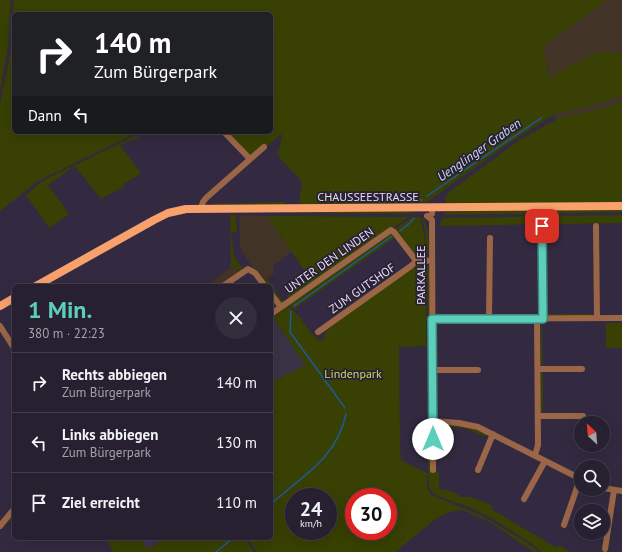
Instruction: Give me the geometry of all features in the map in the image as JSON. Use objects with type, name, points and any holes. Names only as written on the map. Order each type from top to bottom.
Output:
[{"type":"main road","name":"CHAUSSEESTRASSE","points":[[40,284],[162,216],[180,210],[201,208],[622,206]]},
{"type":"main road","points":[[0,306],[12,299]]},
{"type":"street","points":[[226,134],[250,159]]},
{"type":"street","points":[[201,208],[206,198],[264,147]]},
{"type":"street","name":"PARKALLEE","points":[[432,208],[432,214],[427,216],[432,220],[433,470]]},
{"type":"street","points":[[535,456],[538,445],[538,368],[542,226]]},
{"type":"street","points":[[596,226],[597,318]]},
{"type":"street","name":"UNTER DEN LINDEN","points":[[273,313],[391,230],[417,260]]},
{"type":"street","points":[[489,319],[490,238]]},
{"type":"street","points":[[417,260],[432,261]]},
{"type":"street","name":"ZUM GUTSHOF","points":[[318,332],[411,266],[417,260]]},
{"type":"street","points":[[226,284],[248,269],[264,284]]},
{"type":"street","points":[[273,297],[281,307]]},
{"type":"street","points":[[432,319],[622,318]]},
{"type":"street","points":[[0,326],[12,345]]},
{"type":"street","points":[[538,368],[582,369]]},
{"type":"street","points":[[432,370],[478,370]]},
{"type":"street","points":[[538,416],[574,416]]},
{"type":"street","points":[[433,421],[459,423],[478,428],[493,434],[574,476]]},
{"type":"street","points":[[478,470],[493,434]]},
{"type":"street","points":[[524,499],[545,461]]},
{"type":"street","points":[[610,489],[622,491]]},
{"type":"street","points":[[605,549],[614,490]]},
{"type":"street","points":[[564,526],[575,496]]},
{"type":"street","points":[[0,526],[12,511]]},
{"type":"shaded area","points":[[607,0],[622,0],[622,103],[556,121],[543,45]]},
{"type":"shaded area","points":[[239,215],[267,216],[291,252],[273,266],[274,273],[264,281],[250,264],[240,247]]},
{"type":"shaded area","points":[[234,265],[239,272],[223,284],[209,284]]},
{"type":"shaded area","points":[[273,317],[305,365],[273,381]]},
{"type":"shaded area","points":[[142,540],[163,540],[147,549]]},
{"type":"green space","points":[[0,0],[11,0],[8,47],[0,92]]},
{"type":"green space","points":[[14,0],[607,0],[543,46],[549,79],[567,67],[600,52],[622,53],[622,95],[597,104],[555,114],[509,143],[427,202],[299,204],[302,182],[278,156],[282,133],[266,147],[250,156],[229,134],[273,134],[273,12],[13,12]]},
{"type":"green space","points":[[12,28],[12,134],[134,134],[38,181],[0,211],[0,104],[10,55]]},
{"type":"green space","points":[[622,101],[622,202],[446,203],[445,197],[448,193],[518,141],[557,119],[607,107]]},
{"type":"green space","points":[[135,136],[141,137],[120,145],[141,173],[125,183],[123,187],[101,199],[75,166],[48,185],[69,214],[49,228],[26,195],[50,177]]},
{"type":"green space","points":[[285,202],[285,205],[210,205],[211,204]]},
{"type":"green space","points":[[622,208],[622,212],[442,215],[447,212],[498,210]]},
{"type":"green space","points":[[367,210],[420,214],[290,213],[288,211]]},
{"type":"green space","points":[[230,215],[236,215],[237,232],[231,232],[235,258],[242,268],[239,272],[234,265],[231,268]]},
{"type":"green space","points":[[622,215],[622,223],[439,226],[443,218]]},
{"type":"green space","points":[[267,216],[409,217],[390,228],[289,299],[287,296],[310,279]]},
{"type":"green space","points":[[412,217],[420,217],[424,234],[426,256],[416,256],[404,243],[395,229]]},
{"type":"green space","points":[[422,217],[424,218],[428,236],[429,247],[427,255],[425,230]]},
{"type":"green space","points":[[392,233],[396,237],[297,307],[298,310],[287,305],[388,234]]},
{"type":"green space","name":"Lindenpark","points":[[421,262],[426,263],[426,346],[399,347],[401,460],[427,473],[427,489],[431,495],[480,515],[523,540],[539,552],[534,552],[491,523],[463,510],[450,512],[437,518],[395,552],[257,552],[248,540],[273,540],[273,381],[305,365],[273,317],[287,306],[297,314],[320,341],[325,338],[325,333],[330,326]]},
{"type":"green space","points":[[427,265],[429,269],[430,345],[428,346]]},
{"type":"green space","points":[[267,278],[271,284],[266,284],[264,281]]},
{"type":"green space","points":[[273,287],[281,300],[283,299],[285,302],[279,302],[273,293]]},
{"type":"green space","points":[[493,314],[539,314],[537,316],[498,316]]},
{"type":"green space","points":[[547,314],[593,314],[589,316],[550,316]]},
{"type":"green space","points":[[542,323],[543,365],[541,364]]},
{"type":"green space","points":[[606,323],[622,323],[622,348],[606,348]]},
{"type":"green space","points":[[543,372],[543,412],[541,411],[541,374]]},
{"type":"green space","points":[[440,424],[469,428],[486,434],[487,437],[464,428],[438,426]]},
{"type":"green space","points":[[428,459],[430,459],[431,472],[435,472],[437,468],[437,472],[439,473],[439,489],[454,492],[461,497],[470,497],[492,505],[491,509],[557,548],[559,545],[569,552],[542,552],[490,517],[433,493],[429,488]]},
{"type":"green space","points":[[107,540],[142,540],[147,549],[163,540],[245,540],[254,552],[113,552]]},
{"type":"waterway","name":"Uenglinger Graben","points":[[427,196],[541,118]]},
{"type":"waterway","name":"Uenglinger Graben","points":[[414,203],[415,201],[422,200]]},
{"type":"waterway","name":"Uenglinger Graben","points":[[400,231],[414,218]]},
{"type":"waterway","name":"Uenglinger Graben","points":[[294,306],[392,236]]},
{"type":"waterway","name":"Uenglinger Graben","points":[[291,311],[290,332],[345,408]]},
{"type":"waterway","name":"Uenglinger Graben","points":[[273,502],[317,465],[335,443],[346,414]]},
{"type":"waterway","name":"Uenglinger Graben","points":[[216,552],[231,540]]},
{"type":"route","points":[[433,439],[432,319],[543,319],[542,226]]}]
